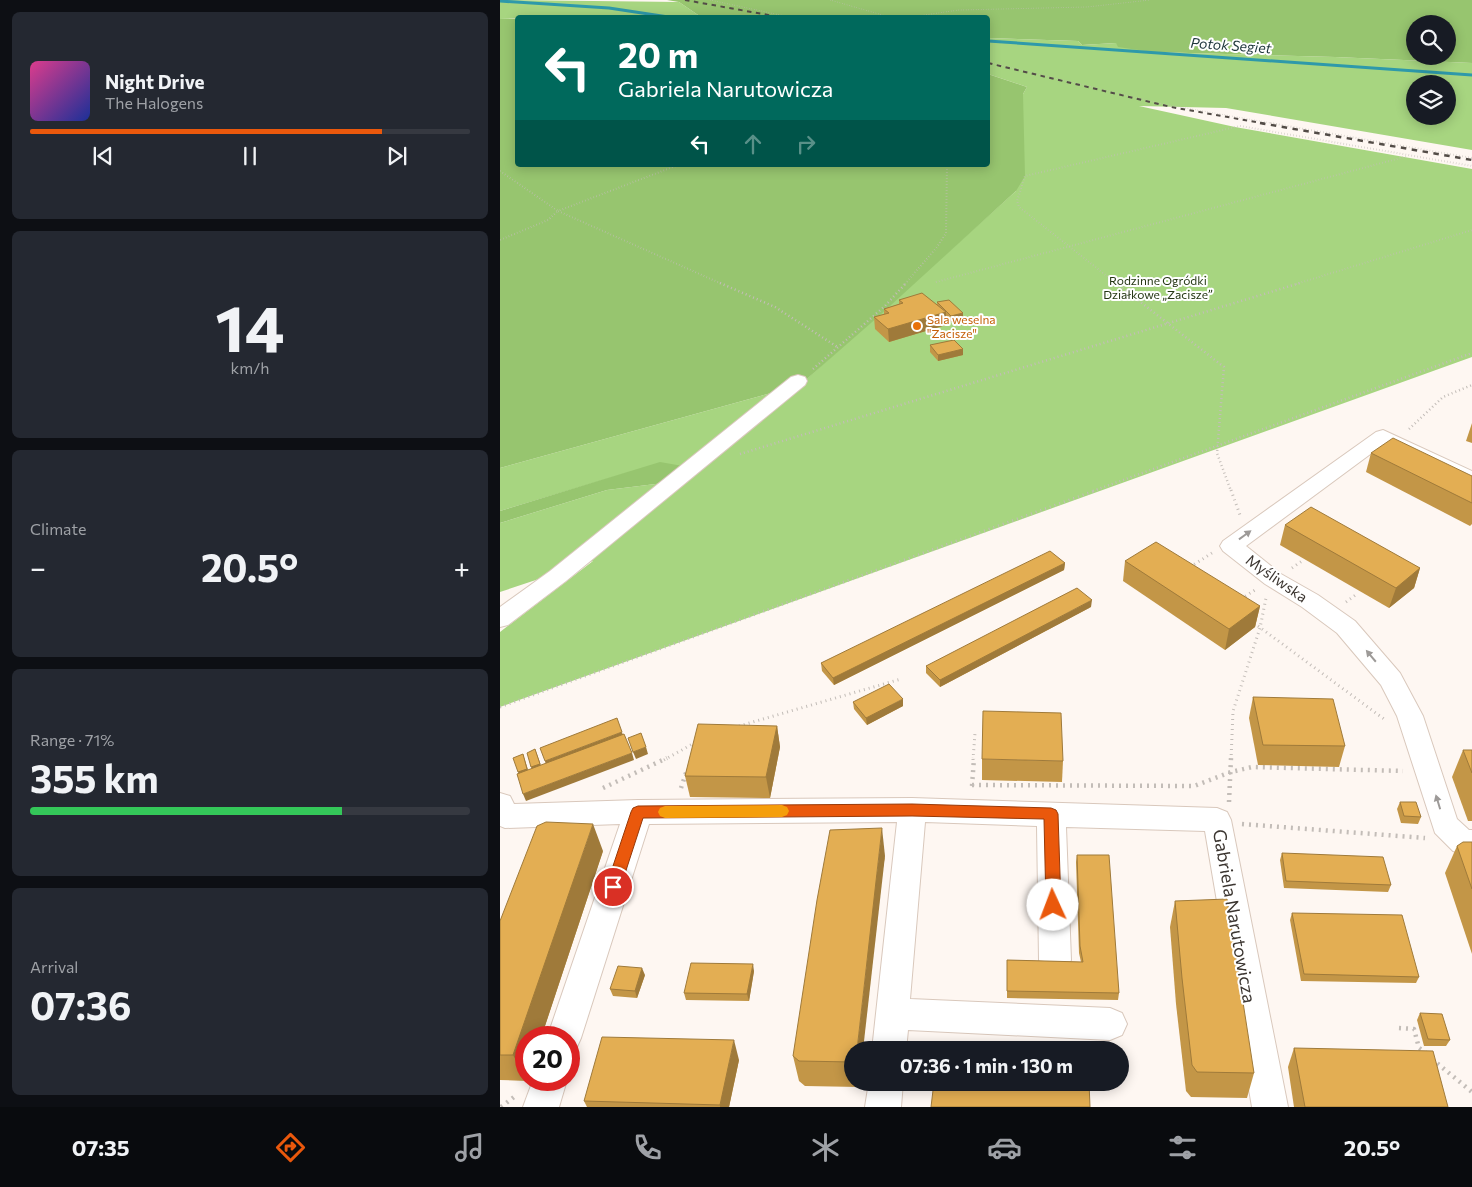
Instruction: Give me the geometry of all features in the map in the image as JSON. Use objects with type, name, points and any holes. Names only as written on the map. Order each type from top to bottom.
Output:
[{"type":"street","points":[[500,619],[558,576],[798,381]]},
{"type":"street","name":"Myśliwska","points":[[1468,842],[1445,825],[1410,716],[1391,680],[1346,627],[1310,601],[1273,579],[1231,546],[1383,436],[1472,479]]},
{"type":"street","points":[[890,1041],[912,810]]},
{"type":"street","name":"Gabriela Narutowicza","points":[[502,813],[912,810],[1222,821],[1270,1107]]},
{"type":"street","points":[[568,1026],[638,812]]},
{"type":"street","points":[[1051,814],[1055,960]]},
{"type":"street","points":[[892,1014],[1110,1024]]},
{"type":"street","points":[[542,1107],[547,1091]]},
{"type":"street","points":[[884,1107],[885,1091]]},
{"type":"path","points":[[710,0],[780,15]]},
{"type":"path","points":[[830,0],[882,15]]},
{"type":"path","points":[[925,15],[959,10],[1087,7],[1150,0]]},
{"type":"path","points":[[990,62],[1163,104],[1472,158]]},
{"type":"path","points":[[1247,534],[1217,453],[1224,367],[1020,207],[1017,202],[1025,176],[1240,126],[1472,166]]},
{"type":"path","points":[[936,282],[1412,155]]},
{"type":"path","points":[[500,240],[548,220],[558,211],[673,167]]},
{"type":"path","points":[[798,381],[839,348],[885,306],[937,247],[946,233],[947,167]]},
{"type":"path","points":[[500,171],[558,211],[775,307],[839,348]]},
{"type":"path","points":[[738,455],[1472,230]]},
{"type":"path","points":[[500,707],[1472,353]]},
{"type":"path","points":[[1396,442],[1443,397],[1472,385]]},
{"type":"path","points":[[1239,601],[1263,584]]},
{"type":"path","points":[[1266,595],[1260,628],[1233,711],[1230,746],[1231,772],[1222,821],[1468,842]]},
{"type":"path","points":[[1252,623],[1391,724]]},
{"type":"path","points":[[738,727],[900,679]]},
{"type":"path","points":[[972,792],[975,733]]},
{"type":"path","points":[[594,813],[600,789],[649,768],[702,739]]},
{"type":"path","points":[[972,785],[1194,786],[1231,772],[1252,767],[1429,771]]},
{"type":"path","points":[[1399,1028],[1414,1029],[1420,1048],[1472,1092]]},
{"type":"green space","points":[[500,0],[679,2],[698,15],[515,15],[515,19],[500,19]]},
{"type":"green space","points":[[667,0],[1472,0],[1472,63],[1456,62],[1456,15],[1406,15],[1406,60],[1152,52],[1118,47],[1116,43],[1082,45],[1078,41],[990,38],[990,15],[698,15],[679,2]]},
{"type":"green space","points":[[500,19],[515,19],[515,167],[990,167],[990,75],[1027,87],[1023,94],[1025,176],[1016,191],[800,385],[500,468]]},
{"type":"green space","name":"Rodzinne Ogródki Działkowe „Zacisze”","points":[[990,38],[1078,41],[1082,45],[1116,43],[1152,52],[1406,60],[1406,65],[1456,65],[1456,62],[1472,63],[1472,150],[1226,108],[1139,106],[1235,127],[1472,169],[1472,357],[500,707],[500,632],[593,561],[500,592],[500,523],[607,490],[688,480],[660,463],[500,511],[500,468],[800,385],[1016,191],[1023,94],[1027,87],[990,75]]},
{"type":"green space","points":[[660,462],[700,469],[688,480],[607,490],[500,523],[500,511]]},
{"type":"building","points":[[922,293],[946,312],[888,329],[874,317],[889,313],[884,309],[903,303],[899,300]]},
{"type":"building","points":[[949,300],[963,313],[951,316],[937,302]]},
{"type":"building","points":[[954,340],[963,349],[938,355],[930,345]]},
{"type":"building","points":[[1393,438],[1472,476],[1472,503],[1371,453]]},
{"type":"building","points":[[1311,507],[1420,568],[1396,588],[1285,525]]},
{"type":"building","points":[[1156,542],[1260,606],[1229,629],[1125,561]]},
{"type":"building","points":[[1050,551],[1065,563],[833,678],[821,663]]},
{"type":"building","points":[[1077,588],[1092,600],[940,680],[926,666]]},
{"type":"building","points":[[889,684],[903,699],[866,718],[853,702]]},
{"type":"building","points":[[1253,697],[1333,699],[1345,746],[1263,745]]},
{"type":"building","points":[[983,711],[1061,713],[1063,761],[982,759]]},
{"type":"building","points":[[617,718],[622,732],[545,761],[540,748]]},
{"type":"building","points":[[698,724],[777,726],[766,777],[685,776]]},
{"type":"building","points":[[641,733],[646,747],[633,752],[628,738]]},
{"type":"building","points":[[624,734],[632,753],[523,794],[517,774]]},
{"type":"building","points":[[535,749],[540,764],[531,767],[527,753]]},
{"type":"building","points":[[1463,750],[1472,750],[1472,773]]},
{"type":"building","points":[[523,754],[527,769],[518,772],[513,758]]},
{"type":"building","points":[[1400,802],[1416,802],[1421,817],[1404,816]]},
{"type":"building","points":[[546,822],[593,824],[523,1026],[515,1026],[515,1049],[513,1055],[500,1055],[500,921],[537,826]]},
{"type":"building","points":[[882,828],[858,1041],[844,1041],[844,1062],[799,1061],[793,1056],[817,900],[830,830]]},
{"type":"building","points":[[1463,842],[1472,842],[1472,889],[1457,846]]},
{"type":"building","points":[[1282,853],[1383,857],[1391,885],[1286,881]]},
{"type":"building","points":[[1077,855],[1109,855],[1119,993],[1007,991],[1007,960],[1083,962],[1080,946]]},
{"type":"building","points":[[1227,899],[1254,1073],[1197,1072],[1192,1065],[1175,901]]},
{"type":"building","points":[[1292,913],[1402,915],[1419,977],[1304,974]]},
{"type":"building","points":[[691,963],[753,964],[747,994],[684,993]]},
{"type":"building","points":[[618,966],[642,968],[635,991],[610,989]]},
{"type":"building","points":[[1420,1013],[1442,1014],[1450,1040],[1428,1039]]},
{"type":"building","points":[[602,1037],[734,1040],[720,1105],[584,1101]]},
{"type":"building","points":[[1294,1048],[1433,1051],[1448,1107],[1305,1107]]},
{"type":"building","points":[[933,1091],[1089,1091],[1090,1107],[931,1107]]},
{"type":"waterway","name":"Potok Segiet","points":[[500,1],[609,8],[655,15]]},
{"type":"waterway","name":"Potok Segiet","points":[[990,41],[1472,75]]},
{"type":"railway","points":[[685,0],[768,15]]},
{"type":"railway","points":[[990,63],[1171,107],[1267,124]]},
{"type":"railway","points":[[1260,123],[1472,160]]},
{"type":"slow traffic","points":[[665,812],[782,811]]},
{"type":"place","name":"Sala weselna \"Zacisze\"","points":[[917,326]]},
{"type":"route","points":[[613,887],[638,812],[912,810],[1051,814],[1053,905]]}]
